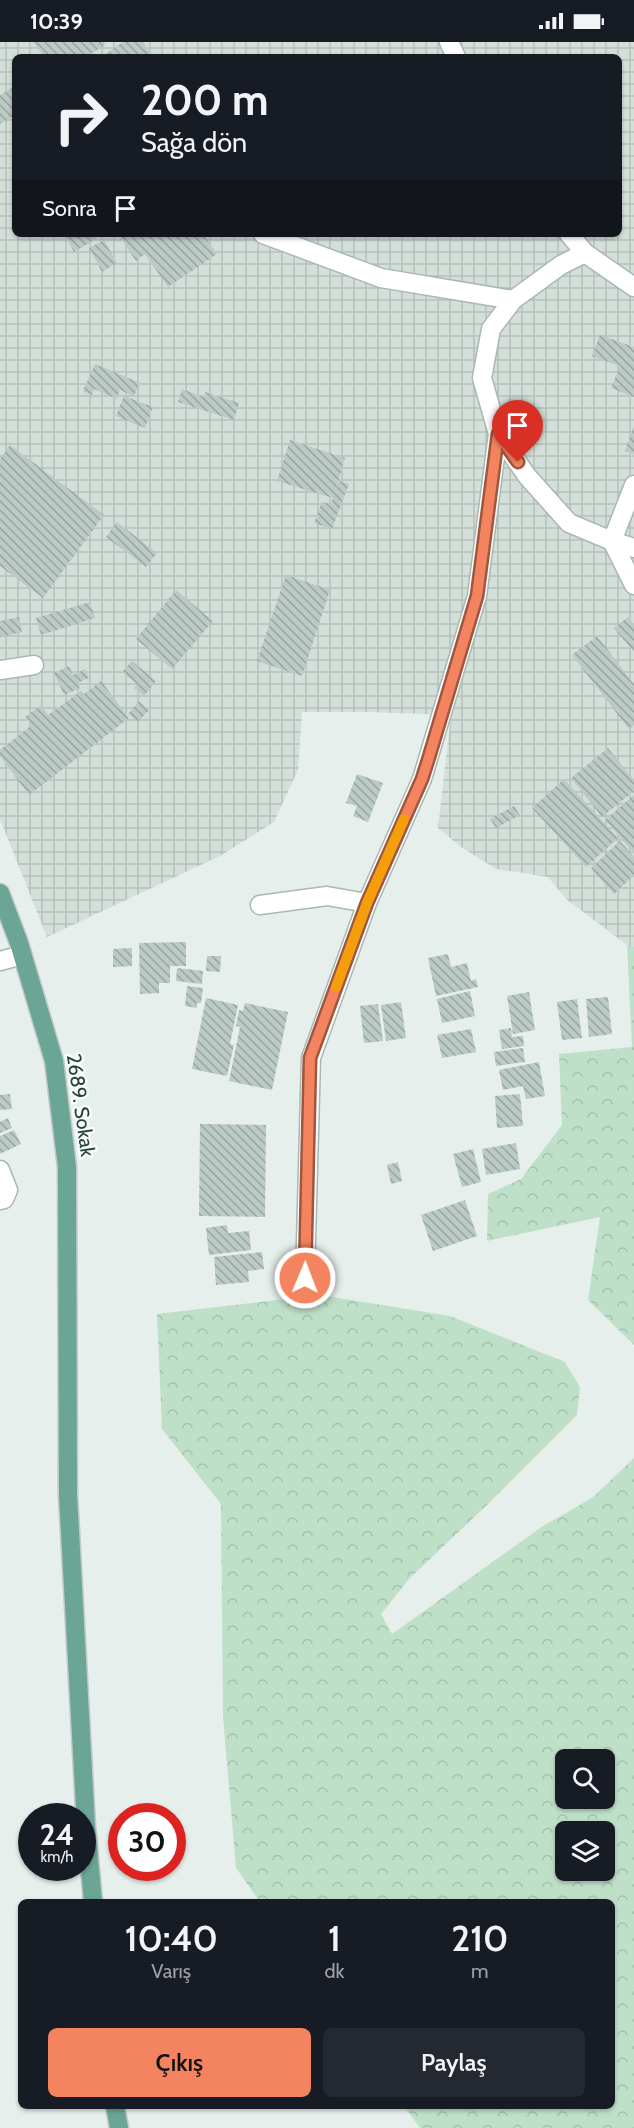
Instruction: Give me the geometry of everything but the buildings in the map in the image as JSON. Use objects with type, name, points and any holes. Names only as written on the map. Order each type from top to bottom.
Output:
[{"type":"main road","name":"2689. Sokak","points":[[0,893],[22,955],[54,1061],[67,1167],[68,1495],[86,1826],[93,1899]]},
{"type":"main road","points":[[116,2109],[119,2128]]},
{"type":"street","points":[[271,237],[381,278],[513,300]]},
{"type":"street","points":[[572,237],[585,253],[634,288]]},
{"type":"street","points":[[585,253],[561,265],[513,300],[491,329],[482,378],[498,434],[527,476],[569,523],[634,548]]},
{"type":"street","points":[[305,1278],[310,1058],[367,903],[422,779],[477,596],[498,434]]},
{"type":"street","points":[[634,485],[612,541],[634,585]]},
{"type":"street","points":[[0,670],[34,665]]},
{"type":"street","points":[[260,905],[327,896],[367,903]]},
{"type":"street","points":[[0,961],[22,955]]},
{"type":"street","points":[[0,1170],[8,1190],[4,1199],[0,1200]]},
{"type":"shaded area","points":[[0,42],[634,42],[634,948],[566,899],[548,877],[496,869],[461,847],[438,828],[451,715],[368,712],[302,712],[298,770],[274,822],[220,856],[47,937],[0,819]]},
{"type":"green space","points":[[627,945],[634,948],[634,1345],[588,1300],[600,1217],[487,1241],[488,1194],[521,1179],[562,1125],[559,1054],[632,1047]]},
{"type":"green space","points":[[320,1295],[450,1316],[565,1362],[580,1387],[577,1415],[409,1579],[381,1614],[392,1634],[543,1526],[592,1498],[634,1458],[634,2128],[420,2128],[406,2109],[615,2109],[615,1899],[258,1899],[236,1868],[223,1717],[221,1504],[162,1429],[157,1314]]},
{"type":"slow traffic","points":[[336,987],[367,903],[404,819]]},
{"type":"route","points":[[305,1278],[310,1058],[367,903],[422,779],[429,757],[477,596],[498,434],[518,462]]}]
